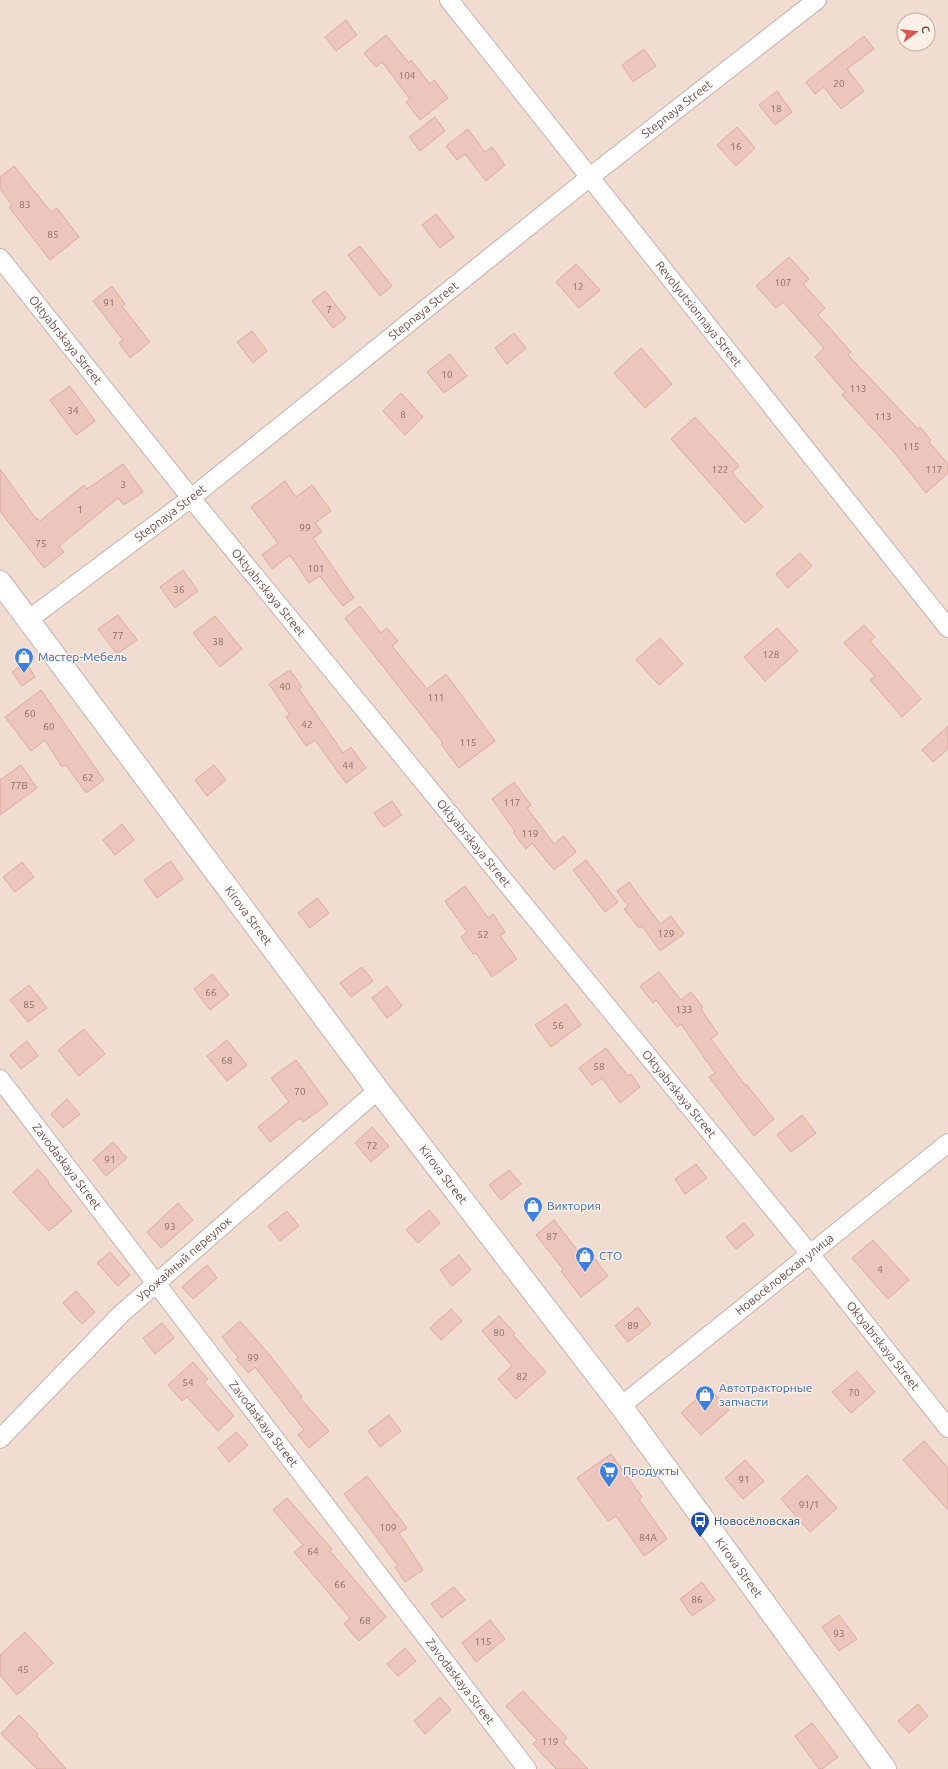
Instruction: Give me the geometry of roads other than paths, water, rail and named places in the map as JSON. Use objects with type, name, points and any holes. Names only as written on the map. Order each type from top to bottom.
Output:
[{"type":"street","name":"Revolyutsionnaya Street","points":[[449,0],[948,628]]},
{"type":"street","name":"Stepnaya Street","points":[[28,620],[191,498],[590,177],[817,0]]},
{"type":"street","name":"Oktyabrskaya Street","points":[[0,258],[191,498],[810,1254],[948,1428]]},
{"type":"street","name":"Kirova Street","points":[[0,582],[378,1090],[621,1406],[885,1769]]},
{"type":"street","name":"Zavodaskaya Street","points":[[0,1079],[526,1769]]},
{"type":"street","name":"Урожайный переулок","points":[[0,1439],[121,1314],[378,1090]]},
{"type":"street","name":"Новосёловская улица","points":[[621,1406],[948,1143]]},
{"type":"place","name":"Мастер-Мебель","points":[[24,674]]},
{"type":"place","name":"Виктория","points":[[533,1223]]},
{"type":"place","name":"СТО","points":[[585,1273]]},
{"type":"place","name":"Автотракторные запчасти","points":[[705,1412]]},
{"type":"place","name":"Продукты","points":[[609,1488]]},
{"type":"place","name":"Новосёловская","points":[[700,1538]]}]
